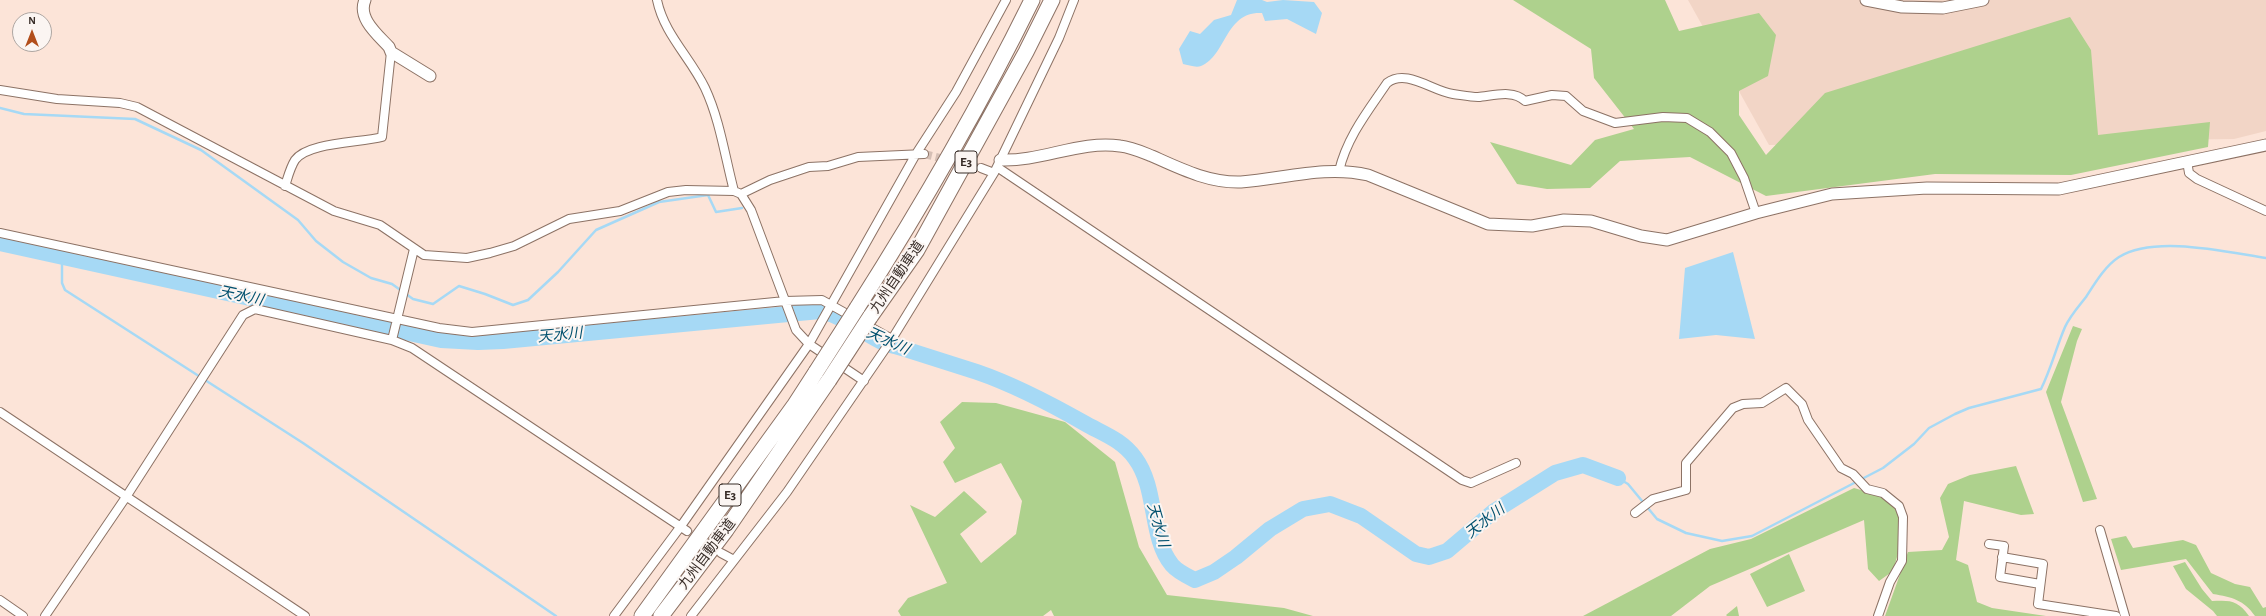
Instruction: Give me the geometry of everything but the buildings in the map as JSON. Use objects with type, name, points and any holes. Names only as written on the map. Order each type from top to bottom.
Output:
[{"type":"highway","name":"九州自動車道","points":[[642,616],[794,406],[899,242],[955,146],[1032,0]]},
{"type":"highway","name":"九州自動車道","points":[[661,616],[726,530],[916,250],[1026,52],[1052,0]]},
{"type":"street","points":[[285,186],[290,170],[296,159],[304,152],[315,148],[382,137],[391,52],[389,47],[367,22],[363,5],[365,0]]},
{"type":"street","points":[[657,0],[664,23],[704,86],[713,107],[737,193],[751,210],[796,330],[809,344],[864,381]]},
{"type":"street","points":[[614,616],[684,528],[809,344],[956,92],[1006,0]]},
{"type":"street","points":[[691,616],[787,492],[829,428],[864,381],[892,339],[997,167],[1059,38],[1074,0]]},
{"type":"street","points":[[1866,0],[1902,7],[1943,8],[1983,0]]},
{"type":"street","points":[[391,52],[430,76]]},
{"type":"street","points":[[1339,171],[1342,156],[1353,132],[1387,82],[1394,77],[1408,77],[1451,94],[1476,97],[1514,94],[1521,97],[1525,101],[1552,95],[1566,96],[1583,111],[1615,123],[1663,117],[1687,118],[1710,132],[1731,153],[1744,178],[1756,213]]},
{"type":"street","points":[[0,90],[57,99],[120,103],[138,107],[334,211],[380,226],[424,255],[467,258],[514,246],[569,219],[620,211],[668,192],[686,190],[737,193],[809,167],[828,166],[858,157],[920,154]]},
{"type":"street","points":[[981,168],[997,167],[1078,148],[1120,146],[1135,150],[1202,178],[1241,182],[1339,171],[1368,175],[1474,220],[1502,226],[1532,226],[1564,220],[1591,221],[1641,236],[1667,240],[1756,213],[1832,194],[1927,188],[2059,189],[2266,144]]},
{"type":"street","points":[[2186,162],[2189,173],[2197,179],[2266,211]]},
{"type":"street","points":[[997,167],[1462,480],[1471,483],[1516,463]]},
{"type":"street","points":[[0,233],[396,319],[440,328],[472,332],[785,301],[822,300],[892,339]]},
{"type":"street","points":[[392,340],[414,249]]},
{"type":"street","points":[[45,616],[126,497],[243,315],[254,309],[392,340],[412,348],[684,528]]},
{"type":"street","points":[[1635,513],[1653,499],[1686,490],[1686,463],[1733,408],[1743,404],[1762,403],[1786,388],[1802,404],[1808,420],[1841,468],[1853,474],[1867,488],[1883,493],[1899,506],[1903,517],[1902,561],[1890,582],[1878,616]]},
{"type":"street","points":[[0,412],[305,616]]},
{"type":"street","points":[[2100,530],[2125,616]]},
{"type":"street","points":[[1989,544],[2004,546],[2000,577],[2040,584]]},
{"type":"street","points":[[721,553],[734,560]]},
{"type":"street","points":[[2002,557],[2043,564],[2038,604],[2116,616]]},
{"type":"street","points":[[0,600],[24,616]]},
{"type":"shaded area","points":[[1688,0],[2266,0],[2266,131],[2234,139],[1769,145]]},
{"type":"green space","points":[[1513,0],[1665,0],[1679,31],[1759,13],[1776,35],[1768,76],[1739,91],[1739,115],[1766,155],[1825,93],[2070,17],[2091,50],[2098,135],[2210,122],[2208,147],[2071,175],[1935,174],[1766,196],[1690,157],[1620,161],[1590,188],[1547,189],[1517,184],[1490,142],[1571,165],[1595,140],[1634,129],[1594,78],[1591,49]]},
{"type":"green space","points":[[2073,326],[2082,329],[2077,341],[2061,402],[2097,499],[2083,502],[2046,392]]},
{"type":"green space","points":[[962,402],[996,403],[1065,422],[1115,462],[1139,547],[1167,595],[1284,608],[1313,616],[1054,616],[1051,610],[1043,616],[901,616],[898,611],[908,598],[947,583],[910,505],[935,517],[964,491],[987,512],[960,534],[981,563],[1016,534],[1022,501],[1001,463],[955,483],[943,462],[955,448],[940,422]]},
{"type":"green space","points":[[2016,466],[2034,514],[2021,515],[1964,501],[1956,560],[1968,565],[1977,602],[1992,608],[2046,616],[1885,616],[1908,552],[1942,550],[1949,537],[1940,498],[1948,484],[1970,475]]},
{"type":"green space","points":[[1854,488],[1889,498],[1900,517],[1901,543],[1893,571],[1879,581],[1868,569],[1864,520],[1710,586],[1671,616],[1583,616],[1710,549],[1751,539]]},
{"type":"green space","points":[[2126,536],[2133,548],[2183,540],[2196,545],[2211,573],[2235,584],[2250,587],[2263,608],[2266,607],[2266,616],[2255,616],[2246,606],[2237,600],[2226,596],[2213,594],[2186,559],[2121,570],[2111,539]]},
{"type":"green space","points":[[1789,554],[1805,591],[1767,607],[1750,574]]},
{"type":"green space","points":[[2185,562],[2202,589],[2212,601],[2233,602],[2241,607],[2249,616],[2217,616],[2186,589],[2173,566]]},
{"type":"green space","points":[[1737,606],[1739,616],[1726,615]]},
{"type":"water","points":[[1237,0],[1262,0],[1267,2],[1283,0],[1314,2],[1322,13],[1316,34],[1287,19],[1265,21],[1262,13],[1250,14],[1233,26],[1210,60],[1199,67],[1183,64],[1179,49],[1190,31],[1200,34],[1214,20],[1231,15]]},
{"type":"water","points":[[1733,252],[1755,339],[1716,335],[1679,339],[1685,268]]},
{"type":"waterway","points":[[0,108],[24,114],[135,119],[201,150],[298,220],[316,241],[343,262],[371,278],[392,284],[413,299],[433,304],[459,286],[513,305],[528,300],[558,272],[596,230],[659,202],[708,195],[716,212],[742,208]]},
{"type":"waterway","name":"天水川","points":[[0,243],[441,340],[478,342],[503,341],[820,311],[837,317],[885,343],[977,372],[1019,389],[1119,442],[1135,458],[1142,470],[1151,498],[1156,527],[1165,554],[1174,567],[1183,574],[1195,580],[1214,572],[1236,557],[1270,529],[1303,509],[1330,504],[1361,516],[1416,554],[1429,557],[1447,551],[1493,512],[1555,473],[1583,465],[1618,478]]},
{"type":"waterway","points":[[1618,478],[1628,484],[1657,519],[1686,533],[1722,541],[1752,536],[1883,468],[1914,444],[1929,428],[1955,414],[1969,408],[2041,389],[2067,323],[2101,275],[2109,265],[2119,257],[2134,250],[2171,246],[2211,249],[2266,258]]},
{"type":"waterway","points":[[62,258],[62,283],[65,290],[303,443],[556,616]]},
{"type":"tunnel","points":[[924,154],[981,168]]},
{"type":"tunnel","points":[[687,531],[716,550]]}]
